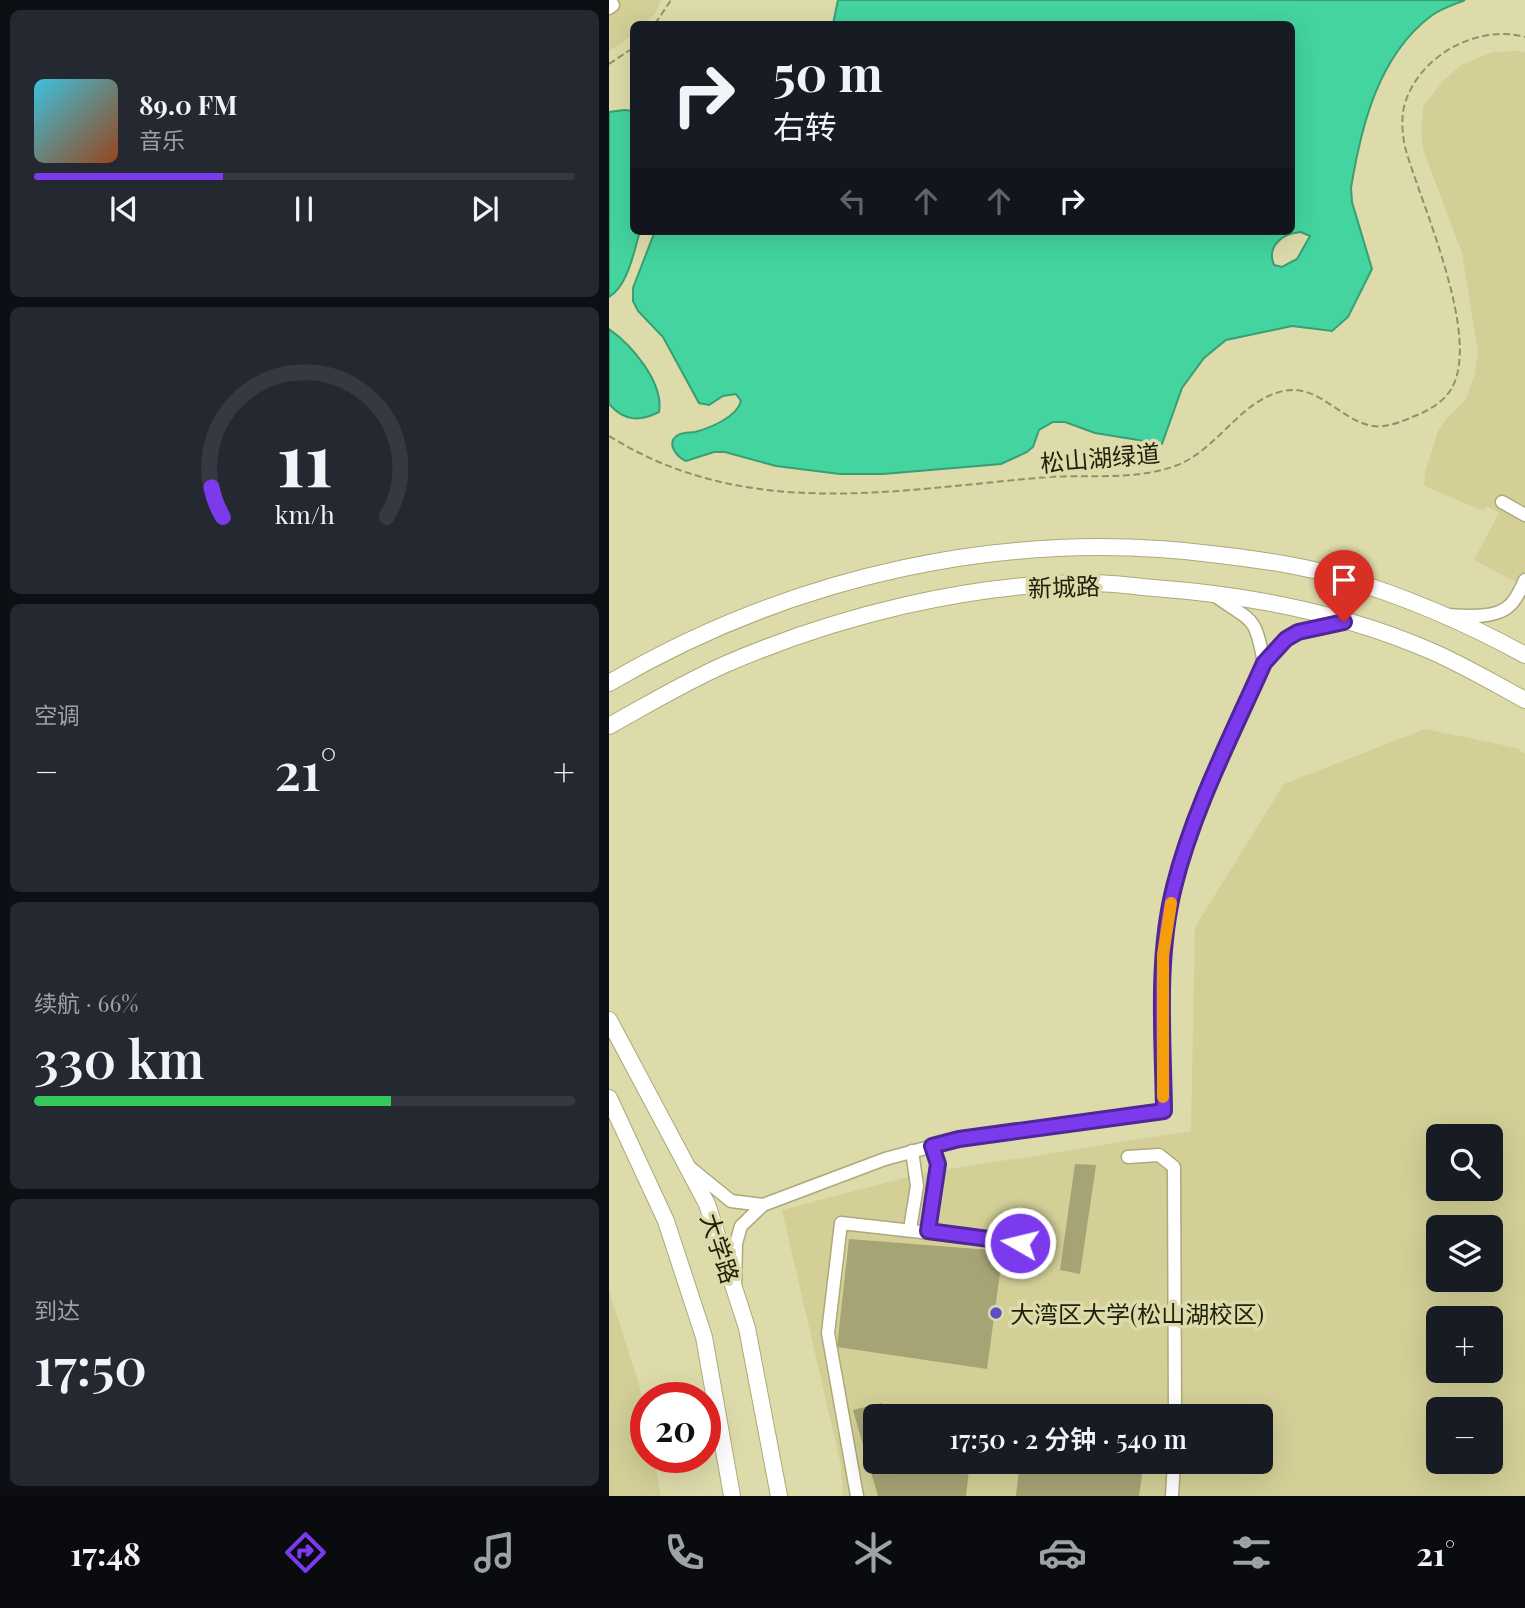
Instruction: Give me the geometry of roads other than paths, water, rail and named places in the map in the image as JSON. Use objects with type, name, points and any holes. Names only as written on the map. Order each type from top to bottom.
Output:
[{"type":"main road","name":"新城路","points":[[609,682],[707,632],[807,593],[913,565],[1048,547],[1139,546],[1272,562],[1339,577],[1438,614],[1525,655]]},
{"type":"main road","name":"新城路","points":[[609,726],[724,665],[789,639],[865,616],[929,601],[1023,587],[1091,583],[1255,600],[1344,622],[1431,651],[1525,700]]},
{"type":"main road","name":"大学路","points":[[609,1020],[706,1203],[750,1341],[779,1496]]},
{"type":"main road","name":"大学路","points":[[609,1098],[666,1221],[704,1337],[732,1496]]},
{"type":"street","points":[[1502,502],[1525,515]]},
{"type":"street","points":[[1438,614],[1480,615],[1499,612],[1510,606],[1525,580]]},
{"type":"street","points":[[1213,594],[1249,618],[1259,632],[1264,663]]},
{"type":"street","points":[[735,1291],[736,1242],[741,1227],[763,1205],[835,1176],[959,1139],[1164,1111],[1163,955],[1174,888],[1201,811],[1264,663],[1286,639],[1298,632],[1344,622]]},
{"type":"street","points":[[928,1231],[938,1164],[932,1146]]},
{"type":"street","points":[[910,1229],[917,1186],[912,1151]]},
{"type":"street","points":[[1128,1157],[1159,1155],[1174,1167],[1175,1404]]},
{"type":"street","points":[[685,1163],[731,1201],[763,1205]]},
{"type":"street","points":[[857,1496],[828,1333],[841,1223],[1020,1243]]},
{"type":"street","points":[[1172,1496],[1173,1474]]},
{"type":"place","name":"大湾区大学(松山湖校区)","points":[[996,1313]]}]
